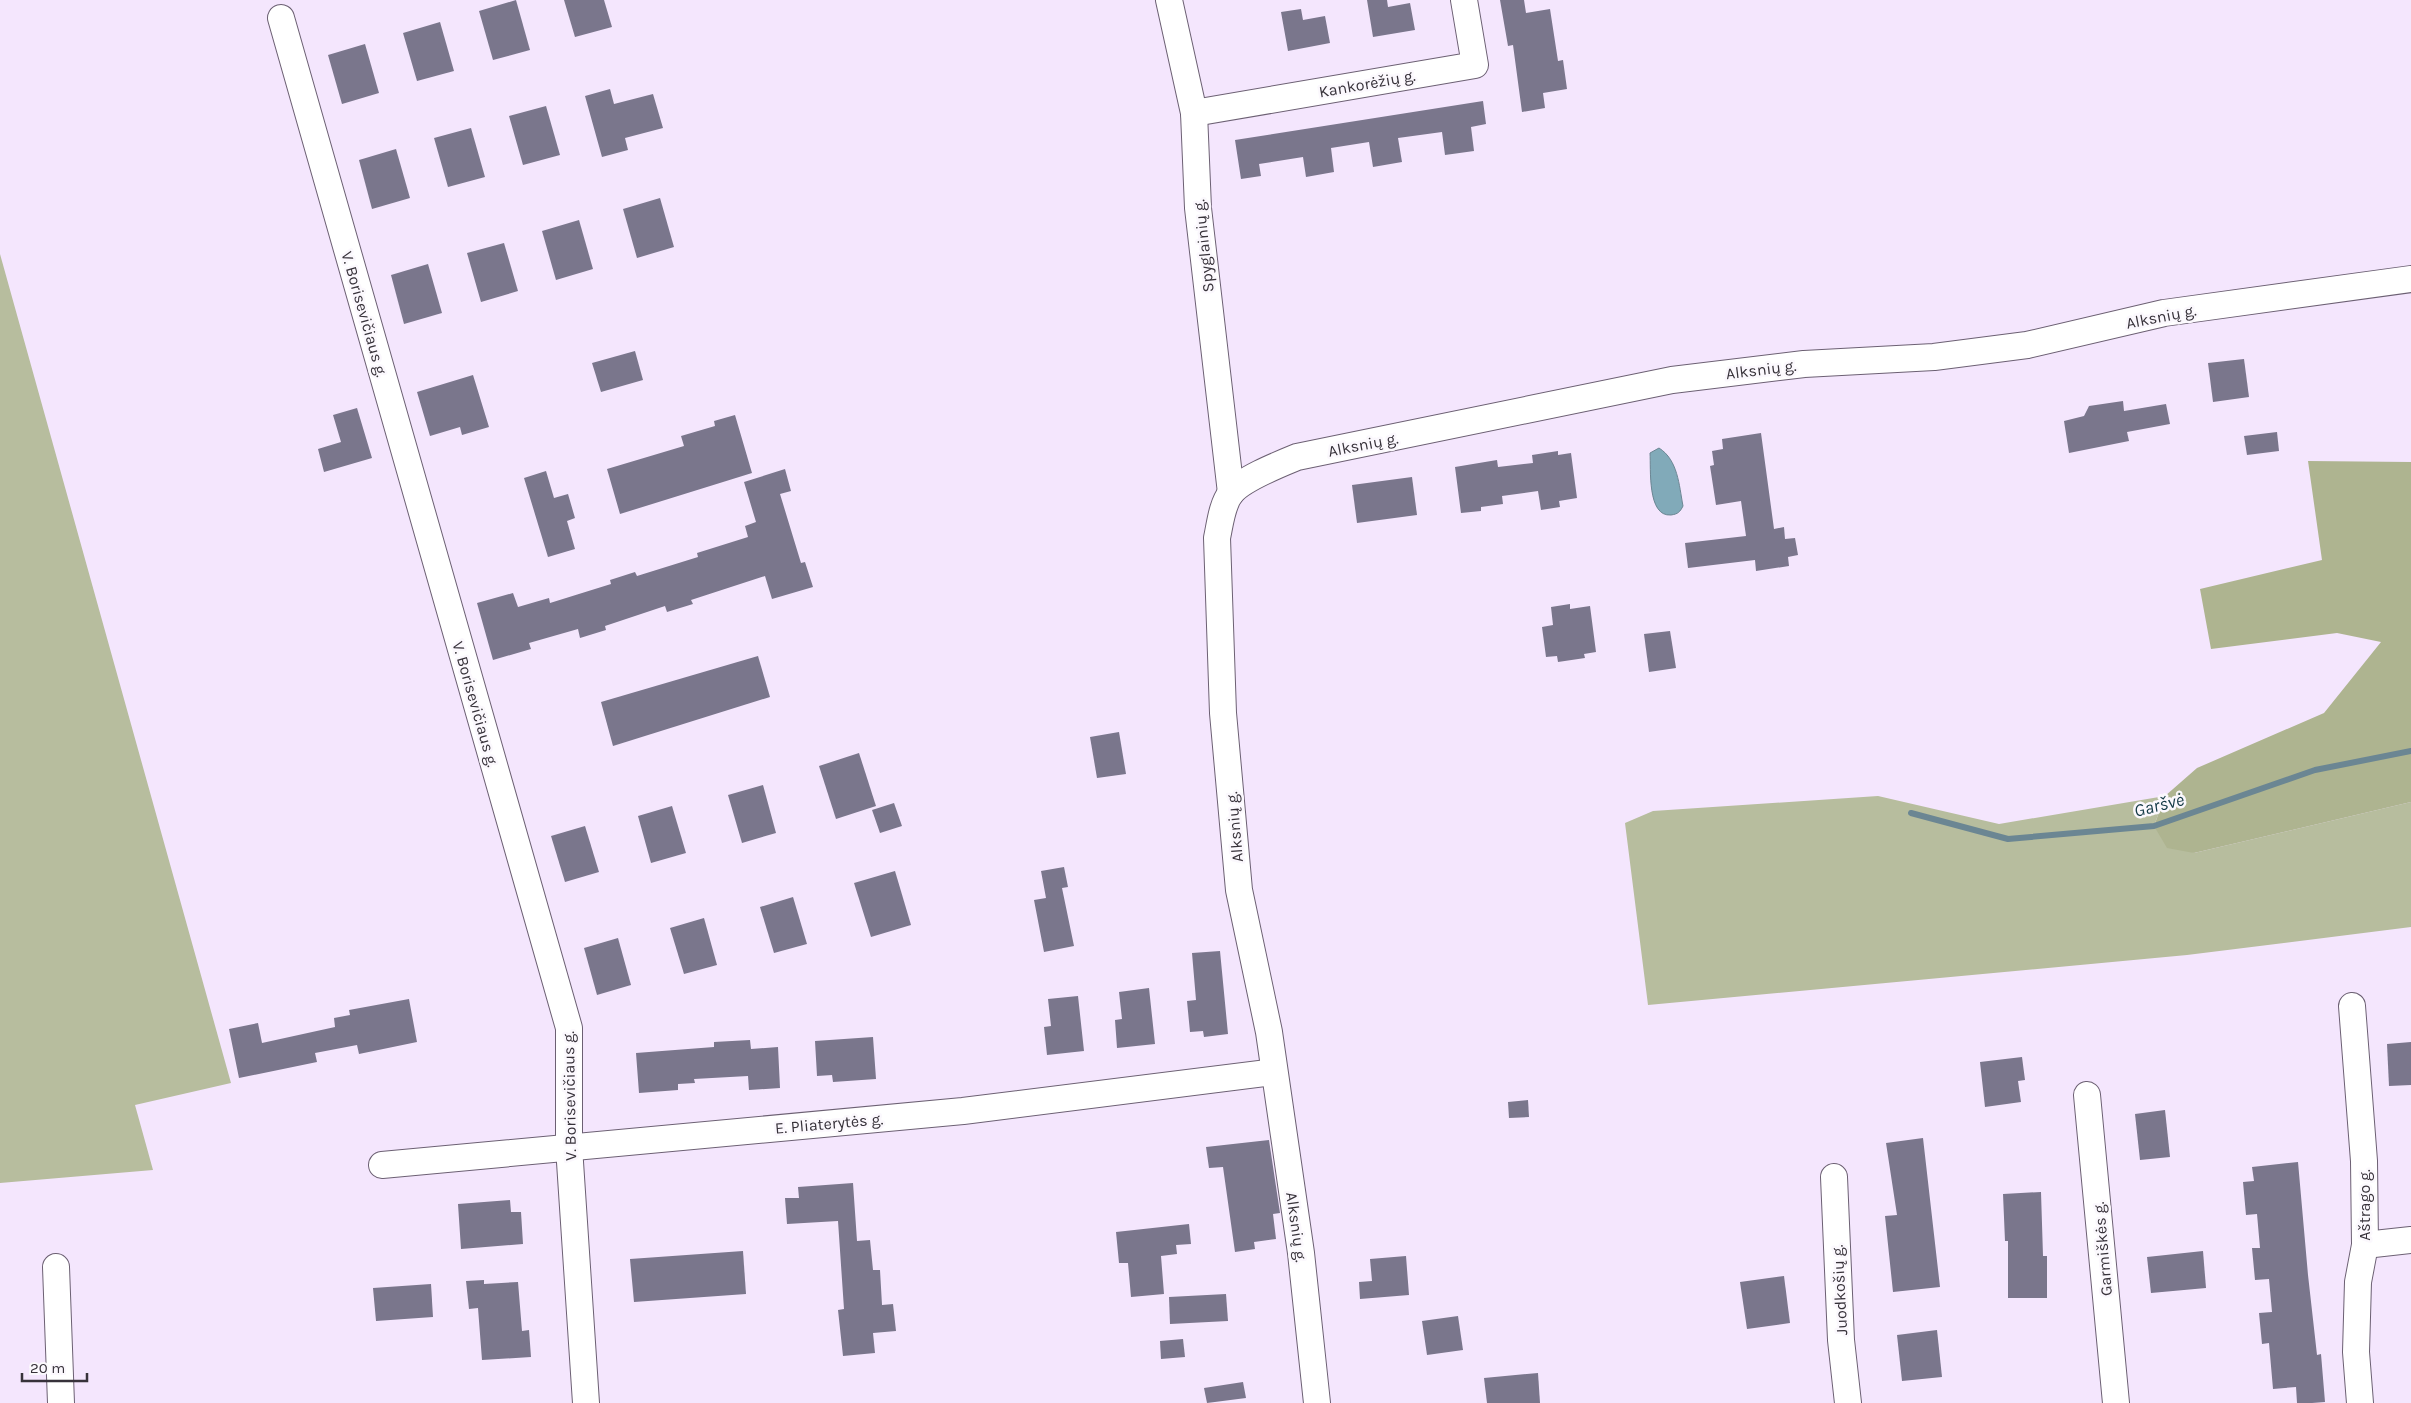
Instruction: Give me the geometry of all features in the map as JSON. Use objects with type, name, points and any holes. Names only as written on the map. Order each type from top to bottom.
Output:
[{"type":"street","name":"Spyglainių g.","points":[[1169,0],[1194,113],[1198,208],[1231,493]]},
{"type":"street","name":"Kankorėžių g.","points":[[1194,113],[1475,65],[1464,0]]},
{"type":"street","name":"V. Borisevičiaus g.","points":[[281,18],[569,1028],[569,1147],[586,1403]]},
{"type":"street","name":"Alksnių g.","points":[[1317,1403],[1302,1253],[1268,1032],[1239,890],[1223,714],[1217,538],[1222,515],[1231,493],[1262,471],[1297,457],[1672,380],[1804,364],[1934,357],[2027,345],[2164,314],[2411,279]]},
{"type":"street","name":"Aštrago g.","points":[[2352,1006],[2364,1162],[2364,1245],[2358,1282],[2356,1352],[2360,1403]]},
{"type":"street","name":"E. Pliaterytės g.","points":[[382,1165],[962,1112],[1274,1072]]},
{"type":"street","name":"Garmiškės g.","points":[[2087,1095],[2116,1403]]},
{"type":"street","name":"Juodkošių g.","points":[[1834,1177],[1841,1340],[1848,1403]]},
{"type":"street","points":[[2364,1245],[2411,1240]]},
{"type":"street","points":[[56,1268],[61,1403]]},
{"type":"green space","points":[[0,254],[231,1083],[135,1105],[153,1170],[0,1183]]},
{"type":"green space","points":[[2308,461],[2411,462],[2411,802],[2194,853],[2167,848],[2154,826],[2165,796],[2197,768],[2324,713],[2381,642],[2337,633],[2211,649],[2200,589],[2322,560]]},
{"type":"green space","points":[[1878,796],[1999,824],[2165,796],[2154,826],[2194,853],[2411,802],[2411,927],[2187,955],[1648,1005],[1625,823],[1653,811]]},
{"type":"water","points":[[1659,448],[1670,459],[1679,482],[1683,506],[1681,510],[1673,515],[1663,514],[1654,500],[1652,491],[1650,453]]},
{"type":"building","points":[[516,0],[530,50],[493,60],[479,11]]},
{"type":"building","points":[[564,0],[604,0],[612,27],[575,37]]},
{"type":"building","points":[[1367,0],[1387,0],[1388,7],[1410,3],[1415,30],[1373,37]]},
{"type":"building","points":[[1500,0],[1524,0],[1526,13],[1550,9],[1558,61],[1563,60],[1567,89],[1543,93],[1545,108],[1522,112],[1513,45],[1508,46]]},
{"type":"building","points":[[1301,9],[1303,20],[1325,16],[1330,43],[1288,51],[1281,12]]},
{"type":"building","points":[[440,22],[454,71],[417,81],[403,33]]},
{"type":"building","points":[[365,44],[379,93],[342,104],[328,55]]},
{"type":"building","points":[[610,89],[614,104],[653,94],[663,128],[625,138],[628,150],[602,157],[585,96]]},
{"type":"building","points":[[1483,101],[1486,124],[1471,127],[1474,151],[1445,155],[1442,132],[1398,138],[1402,162],[1373,167],[1369,142],[1331,148],[1334,172],[1306,177],[1303,157],[1259,164],[1261,176],[1241,179],[1235,140]]},
{"type":"building","points":[[546,106],[560,155],[523,165],[509,116]]},
{"type":"building","points":[[471,128],[485,177],[448,187],[434,138]]},
{"type":"building","points":[[396,149],[410,198],[372,209],[359,160]]},
{"type":"building","points":[[660,198],[674,247],[637,258],[623,209]]},
{"type":"building","points":[[579,220],[593,269],[556,280],[542,231]]},
{"type":"building","points":[[504,243],[518,291],[481,302],[467,253]]},
{"type":"building","points":[[428,264],[442,313],[404,324],[391,275]]},
{"type":"building","points":[[635,351],[643,380],[601,392],[592,363]]},
{"type":"building","points":[[2244,359],[2249,397],[2213,402],[2208,363]]},
{"type":"building","points":[[473,375],[489,427],[462,435],[460,427],[430,436],[417,392]]},
{"type":"building","points":[[2123,401],[2124,411],[2166,404],[2170,424],[2127,432],[2129,441],[2069,453],[2064,421],[2084,416],[2089,406]]},
{"type":"building","points":[[357,408],[372,458],[324,472],[318,449],[341,442],[333,415]]},
{"type":"building","points":[[735,415],[752,473],[620,514],[607,469],[684,446],[681,436],[715,426],[714,421]]},
{"type":"building","points":[[2277,432],[2279,451],[2247,455],[2244,436]]},
{"type":"building","points":[[1761,433],[1774,529],[1784,527],[1785,539],[1795,538],[1798,555],[1788,557],[1789,566],[1756,571],[1755,560],[1688,568],[1685,543],[1746,536],[1741,501],[1716,505],[1710,466],[1714,465],[1712,451],[1723,449],[1722,439]]},
{"type":"building","points":[[1558,451],[1558,455],[1571,453],[1577,498],[1559,501],[1560,507],[1541,510],[1538,491],[1502,496],[1503,504],[1481,507],[1481,511],[1461,513],[1455,467],[1497,460],[1498,467],[1533,463],[1532,455]]},
{"type":"building","points":[[785,469],[791,491],[780,494],[801,563],[805,562],[813,587],[772,599],[765,576],[691,600],[693,604],[667,612],[665,606],[605,626],[606,630],[580,638],[578,629],[529,643],[531,649],[493,660],[477,603],[513,593],[518,607],[549,598],[550,603],[611,584],[610,580],[635,572],[637,576],[698,557],[697,553],[748,537],[745,526],[756,522],[744,482]]},
{"type":"building","points":[[546,471],[554,498],[568,494],[575,518],[567,521],[575,549],[548,557],[524,478]]},
{"type":"building","points":[[1412,477],[1417,515],[1357,523],[1352,485]]},
{"type":"building","points":[[1570,604],[1570,609],[1590,606],[1596,652],[1584,654],[1585,658],[1558,662],[1557,656],[1546,657],[1542,627],[1553,625],[1551,607]]},
{"type":"building","points":[[1670,631],[1676,668],[1649,672],[1644,634]]},
{"type":"building","points":[[758,656],[770,697],[613,746],[601,702]]},
{"type":"building","points":[[1119,732],[1126,774],[1097,778],[1090,737]]},
{"type":"building","points":[[859,753],[876,806],[836,819],[819,766]]},
{"type":"building","points":[[763,785],[776,833],[742,843],[728,795]]},
{"type":"building","points":[[894,803],[902,826],[880,833],[872,810]]},
{"type":"building","points":[[672,806],[686,853],[651,863],[638,816]]},
{"type":"building","points":[[585,826],[599,872],[565,882],[551,836]]},
{"type":"building","points":[[1064,867],[1068,887],[1062,888],[1074,946],[1044,952],[1034,900],[1046,898],[1041,871]]},
{"type":"building","points":[[895,871],[911,925],[871,937],[854,883]]},
{"type":"building","points":[[793,897],[807,944],[774,953],[760,907]]},
{"type":"building","points":[[704,918],[717,965],[684,974],[670,928]]},
{"type":"building","points":[[618,938],[631,985],[597,995],[584,948]]},
{"type":"building","points":[[1220,951],[1228,1034],[1204,1037],[1203,1031],[1190,1032],[1187,1001],[1196,1000],[1192,953]]},
{"type":"building","points":[[1149,988],[1155,1044],[1117,1048],[1115,1020],[1122,1019],[1119,992]]},
{"type":"building","points":[[1078,996],[1084,1051],[1047,1055],[1044,1027],[1051,1026],[1048,999]]},
{"type":"building","points":[[409,999],[417,1042],[359,1054],[357,1045],[315,1053],[317,1062],[239,1078],[229,1029],[258,1023],[262,1043],[335,1027],[334,1018],[350,1015],[349,1010]]},
{"type":"building","points":[[873,1037],[876,1079],[833,1082],[832,1075],[817,1076],[815,1041]]},
{"type":"building","points":[[750,1040],[751,1049],[778,1047],[780,1088],[749,1090],[748,1076],[694,1079],[695,1083],[678,1084],[678,1090],[639,1093],[636,1053],[714,1047],[714,1042]]},
{"type":"building","points":[[2411,1042],[2411,1085],[2389,1086],[2387,1044]]},
{"type":"building","points":[[2022,1057],[2025,1080],[2018,1081],[2021,1102],[1985,1107],[1980,1062]]},
{"type":"building","points":[[1528,1100],[1529,1117],[1509,1118],[1508,1102]]},
{"type":"building","points":[[2165,1110],[2170,1157],[2140,1160],[2135,1114]]},
{"type":"building","points":[[1923,1138],[1940,1287],[1893,1292],[1885,1216],[1897,1215],[1886,1143]]},
{"type":"building","points":[[1269,1140],[1280,1213],[1273,1214],[1276,1239],[1254,1242],[1255,1249],[1235,1252],[1223,1167],[1209,1168],[1206,1147]]},
{"type":"building","points":[[2298,1162],[2317,1355],[2321,1354],[2325,1402],[2297,1403],[2296,1387],[2273,1389],[2269,1343],[2262,1344],[2259,1313],[2272,1312],[2269,1279],[2255,1280],[2252,1248],[2260,1248],[2257,1214],[2246,1215],[2243,1182],[2254,1181],[2252,1167]]},
{"type":"building","points":[[853,1183],[857,1241],[870,1240],[873,1270],[880,1270],[882,1305],[893,1304],[896,1331],[873,1333],[875,1353],[843,1356],[838,1310],[844,1309],[838,1221],[787,1224],[785,1198],[799,1198],[798,1187]]},
{"type":"building","points":[[2041,1192],[2043,1256],[2047,1256],[2047,1298],[2008,1298],[2008,1241],[2005,1241],[2003,1194]]},
{"type":"building","points":[[510,1200],[511,1212],[521,1212],[523,1244],[461,1249],[458,1204]]},
{"type":"building","points":[[1189,1224],[1191,1244],[1176,1245],[1177,1254],[1161,1256],[1164,1294],[1131,1297],[1128,1263],[1119,1263],[1116,1232]]},
{"type":"building","points":[[743,1251],[746,1294],[634,1302],[630,1259]]},
{"type":"building","points":[[2203,1251],[2206,1288],[2151,1293],[2147,1257]]},
{"type":"building","points":[[1406,1256],[1409,1295],[1360,1299],[1359,1282],[1372,1281],[1370,1259]]},
{"type":"building","points":[[1784,1276],[1790,1323],[1747,1329],[1740,1282]]},
{"type":"building","points":[[484,1280],[484,1284],[518,1282],[522,1331],[529,1330],[531,1357],[482,1360],[478,1308],[469,1309],[466,1281]]},
{"type":"building","points":[[431,1284],[433,1317],[376,1321],[373,1288]]},
{"type":"building","points":[[1226,1294],[1228,1321],[1170,1324],[1169,1297]]},
{"type":"building","points":[[1458,1316],[1463,1350],[1427,1355],[1422,1321]]},
{"type":"building","points":[[1937,1330],[1942,1377],[1902,1381],[1897,1335]]},
{"type":"building","points":[[1183,1339],[1185,1357],[1161,1359],[1160,1341]]},
{"type":"building","points":[[1538,1373],[1540,1403],[1487,1403],[1484,1378]]},
{"type":"building","points":[[1243,1382],[1246,1398],[1207,1403],[1204,1388]]},
{"type":"waterway","name":"Garšvė","points":[[1911,813],[2008,839],[2154,826],[2315,770],[2411,751]]}]
